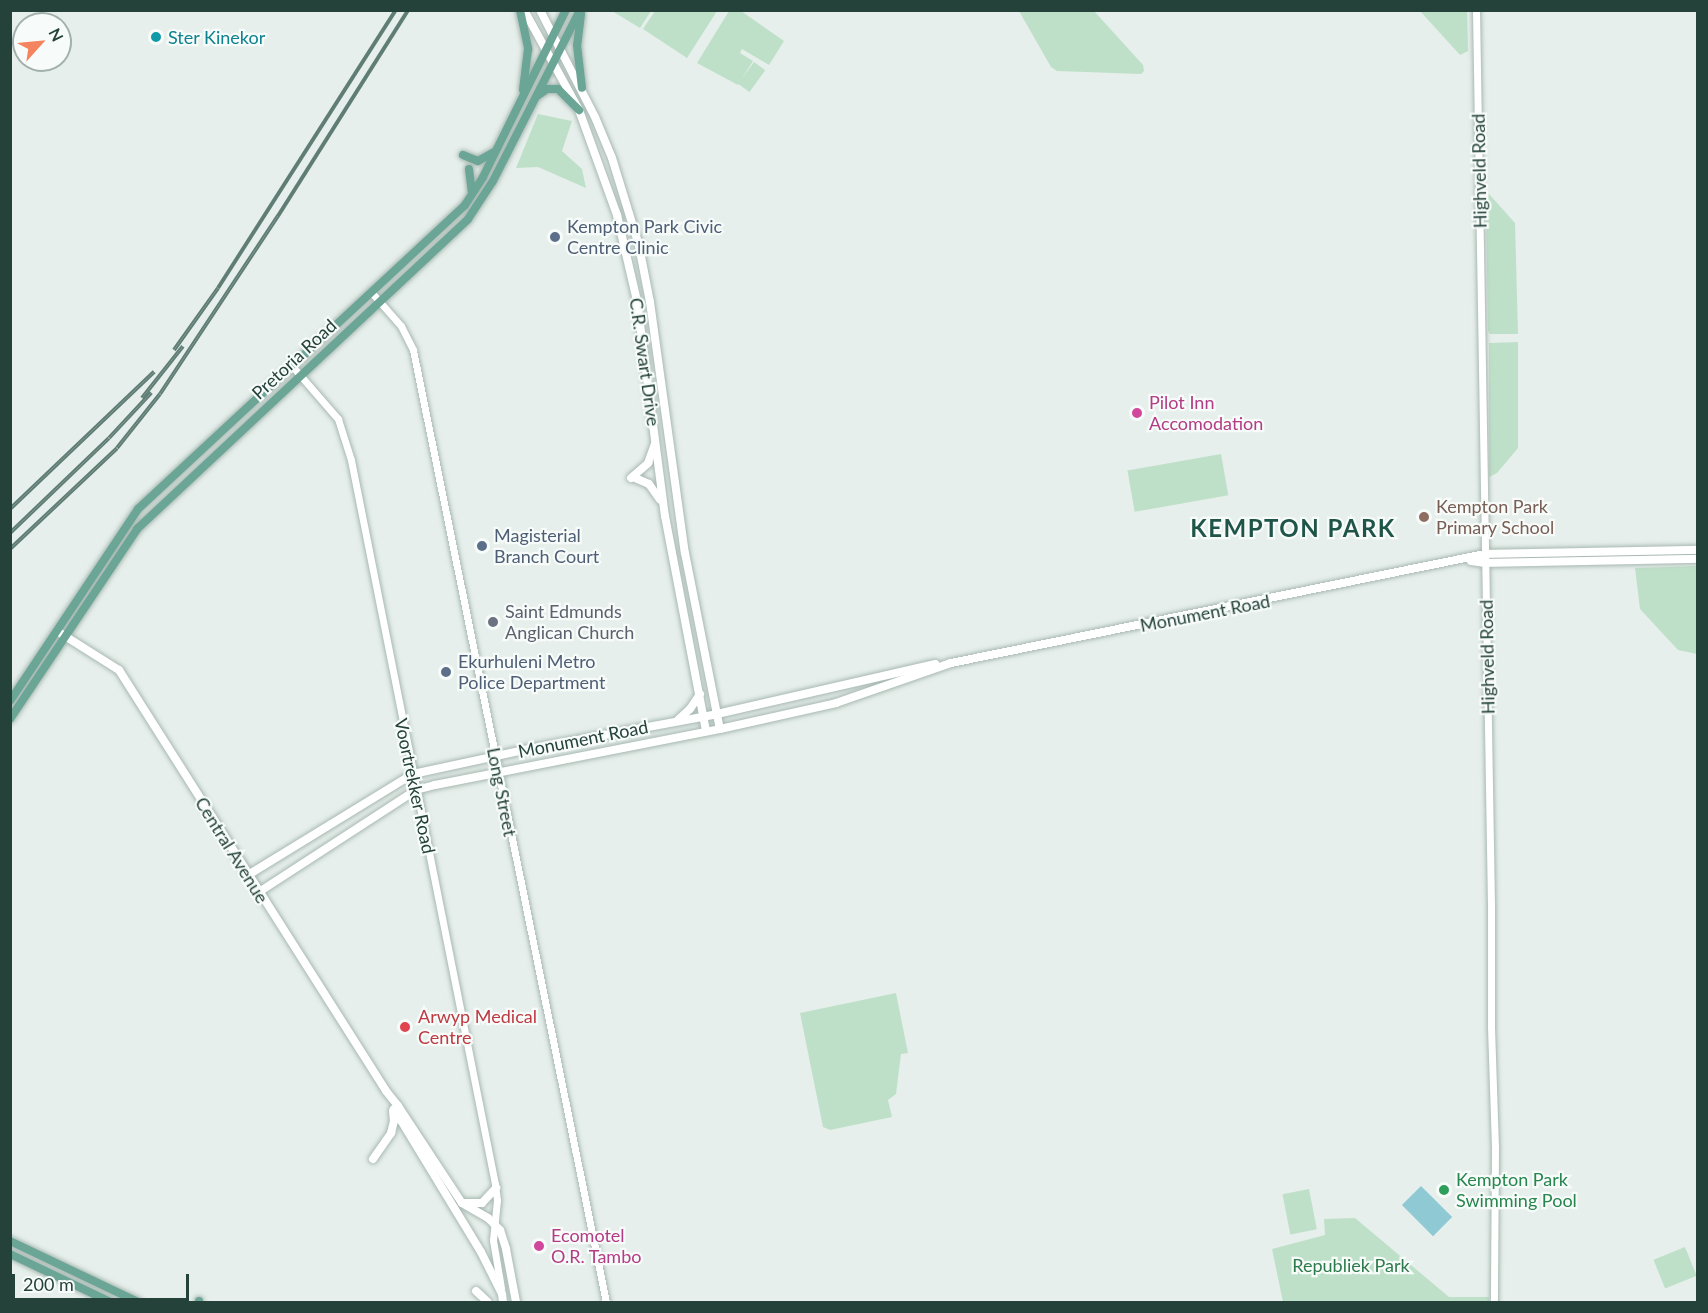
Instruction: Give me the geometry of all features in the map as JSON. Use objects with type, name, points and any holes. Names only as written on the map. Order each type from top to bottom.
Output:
[{"type":"main road","name":"C.R. Swart Drive","points":[[522,10],[579,110],[614,206],[637,301],[665,516],[706,731]]},
{"type":"main road","points":[[521,102],[528,56],[528,38],[522,10]]},
{"type":"main road","name":"C.R. Swart Drive","points":[[540,10],[582,88],[612,158],[639,246],[650,302],[683,542],[720,729]]},
{"type":"main road","name":"Pretoria Road","points":[[10,702],[134,514],[454,218],[472,195],[566,10]]},
{"type":"main road","name":"Pretoria Road","points":[[10,719],[137,529],[468,219],[493,181],[580,10]]},
{"type":"main road","points":[[580,10],[577,45],[582,88]]},
{"type":"main road","points":[[534,98],[547,89],[558,89],[579,110]]},
{"type":"main road","points":[[463,155],[478,161],[495,152]]},
{"type":"main road","points":[[469,169],[472,195]]},
{"type":"main road","points":[[656,441],[648,463],[632,477],[645,481],[655,490],[665,516]]},
{"type":"main road","name":"Monument Road","points":[[259,892],[417,790],[497,771],[720,729],[846,701],[942,665],[1467,560],[1698,550]]},
{"type":"main road","name":"Monument Road","points":[[1485,559],[1698,559]]},
{"type":"main road","name":"Central Avenue","points":[[57,631],[119,670],[413,1136],[481,1252],[502,1298]]},
{"type":"main road","name":"Monument Road","points":[[248,875],[413,774],[494,756],[704,717],[930,665],[942,665]]},
{"type":"main road","points":[[674,722],[690,709],[699,694]]},
{"type":"main road","name":"Central Avenue","points":[[386,1092],[390,1103],[413,1136]]},
{"type":"main road","points":[[373,1159],[388,1142],[394,1127],[390,1103]]},
{"type":"main road","points":[[413,1136],[462,1203],[494,1222]]},
{"type":"main road","points":[[462,1203],[483,1203],[496,1188]]},
{"type":"main road","name":"Voortrekker Road","points":[[494,1222],[503,1236],[516,1302]]},
{"type":"main road","points":[[10,1241],[138,1302]]},
{"type":"main road","points":[[10,1254],[110,1302]]},
{"type":"main road","points":[[476,1291],[488,1302]]},
{"type":"main road","points":[[129,1298],[146,1302]]},
{"type":"street","name":"Highveld Road","points":[[1476,10],[1491,1027],[1495,1147],[1494,1302]]},
{"type":"street","name":"Long Street","points":[[372,293],[401,326],[413,350],[606,1302]]},
{"type":"street","name":"Voortrekker Road","points":[[293,367],[338,419],[344,434],[496,1188],[494,1222]]},
{"type":"street","points":[[494,1222],[494,1248],[502,1298]]},
{"type":"green space","points":[[612,11],[651,11],[640,28]]},
{"type":"green space","points":[[655,11],[717,11],[687,58],[643,29]]},
{"type":"green space","points":[[729,11],[741,11],[784,41],[769,65],[742,49],[740,53],[753,61],[738,85],[697,63]]},
{"type":"green space","points":[[1019,11],[1094,11],[1143,65],[1144,71],[1141,74],[1057,71],[1051,67]]},
{"type":"green space","points":[[1420,11],[1467,11],[1468,51],[1460,55]]},
{"type":"green space","points":[[754,62],[765,70],[749,92],[738,84]]},
{"type":"green space","points":[[538,114],[572,121],[562,151],[582,169],[586,188],[538,167],[516,168]]},
{"type":"green space","points":[[1489,194],[1515,223],[1518,334],[1490,334],[1488,331],[1486,196]]},
{"type":"green space","points":[[1518,342],[1518,448],[1497,473],[1489,477],[1489,343]]},
{"type":"green space","points":[[1221,454],[1228,495],[1135,512],[1127,470]]},
{"type":"green space","points":[[1698,566],[1697,654],[1678,650],[1640,609],[1635,568]]},
{"type":"green space","points":[[896,993],[908,1053],[901,1054],[896,1094],[888,1100],[892,1117],[830,1130],[823,1127],[800,1013]]},
{"type":"green space","points":[[1309,1189],[1317,1229],[1290,1234],[1282,1194]]},
{"type":"green space","name":"Republiek Park","points":[[1355,1218],[1449,1297],[1489,1297],[1489,1302],[1283,1302],[1272,1249],[1325,1235],[1324,1219]]},
{"type":"green space","points":[[1685,1247],[1697,1276],[1665,1288],[1653,1260]]},
{"type":"water","points":[[1421,1186],[1452,1217],[1433,1236],[1402,1205]]},
{"type":"railway","points":[[174,350],[218,288],[396,10]]},
{"type":"railway","points":[[10,549],[117,448],[160,394],[278,216],[408,10]]},
{"type":"railway","points":[[142,398],[183,346]]},
{"type":"railway","points":[[10,509],[154,372]]},
{"type":"railway","points":[[10,533],[109,438],[151,393]]},
{"type":"place","name":"Ster Kinekor","points":[[156,37]]},
{"type":"place","name":"Kempton Park Civic Centre Clinic","points":[[555,237]]},
{"type":"place","name":"Pilot Inn Accomodation","points":[[1137,413]]},
{"type":"place","name":"Kempton Park Primary School","points":[[1424,517]]},
{"type":"place","name":"Magisterial Branch Court","points":[[482,546]]},
{"type":"place","name":"Saint Edmunds Anglican Church","points":[[493,622]]},
{"type":"place","name":"Ekurhuleni Metro Police Department","points":[[446,672]]},
{"type":"place","name":"Arwyp Medical Centre","points":[[405,1027]]},
{"type":"place","name":"Kempton Park Swimming Pool","points":[[1444,1190]]},
{"type":"place","name":"Ecomotel O.R. Tambo","points":[[539,1246]]},
{"type":"district","name":"KEMPTON PARK","points":[[1293,528]]}]
